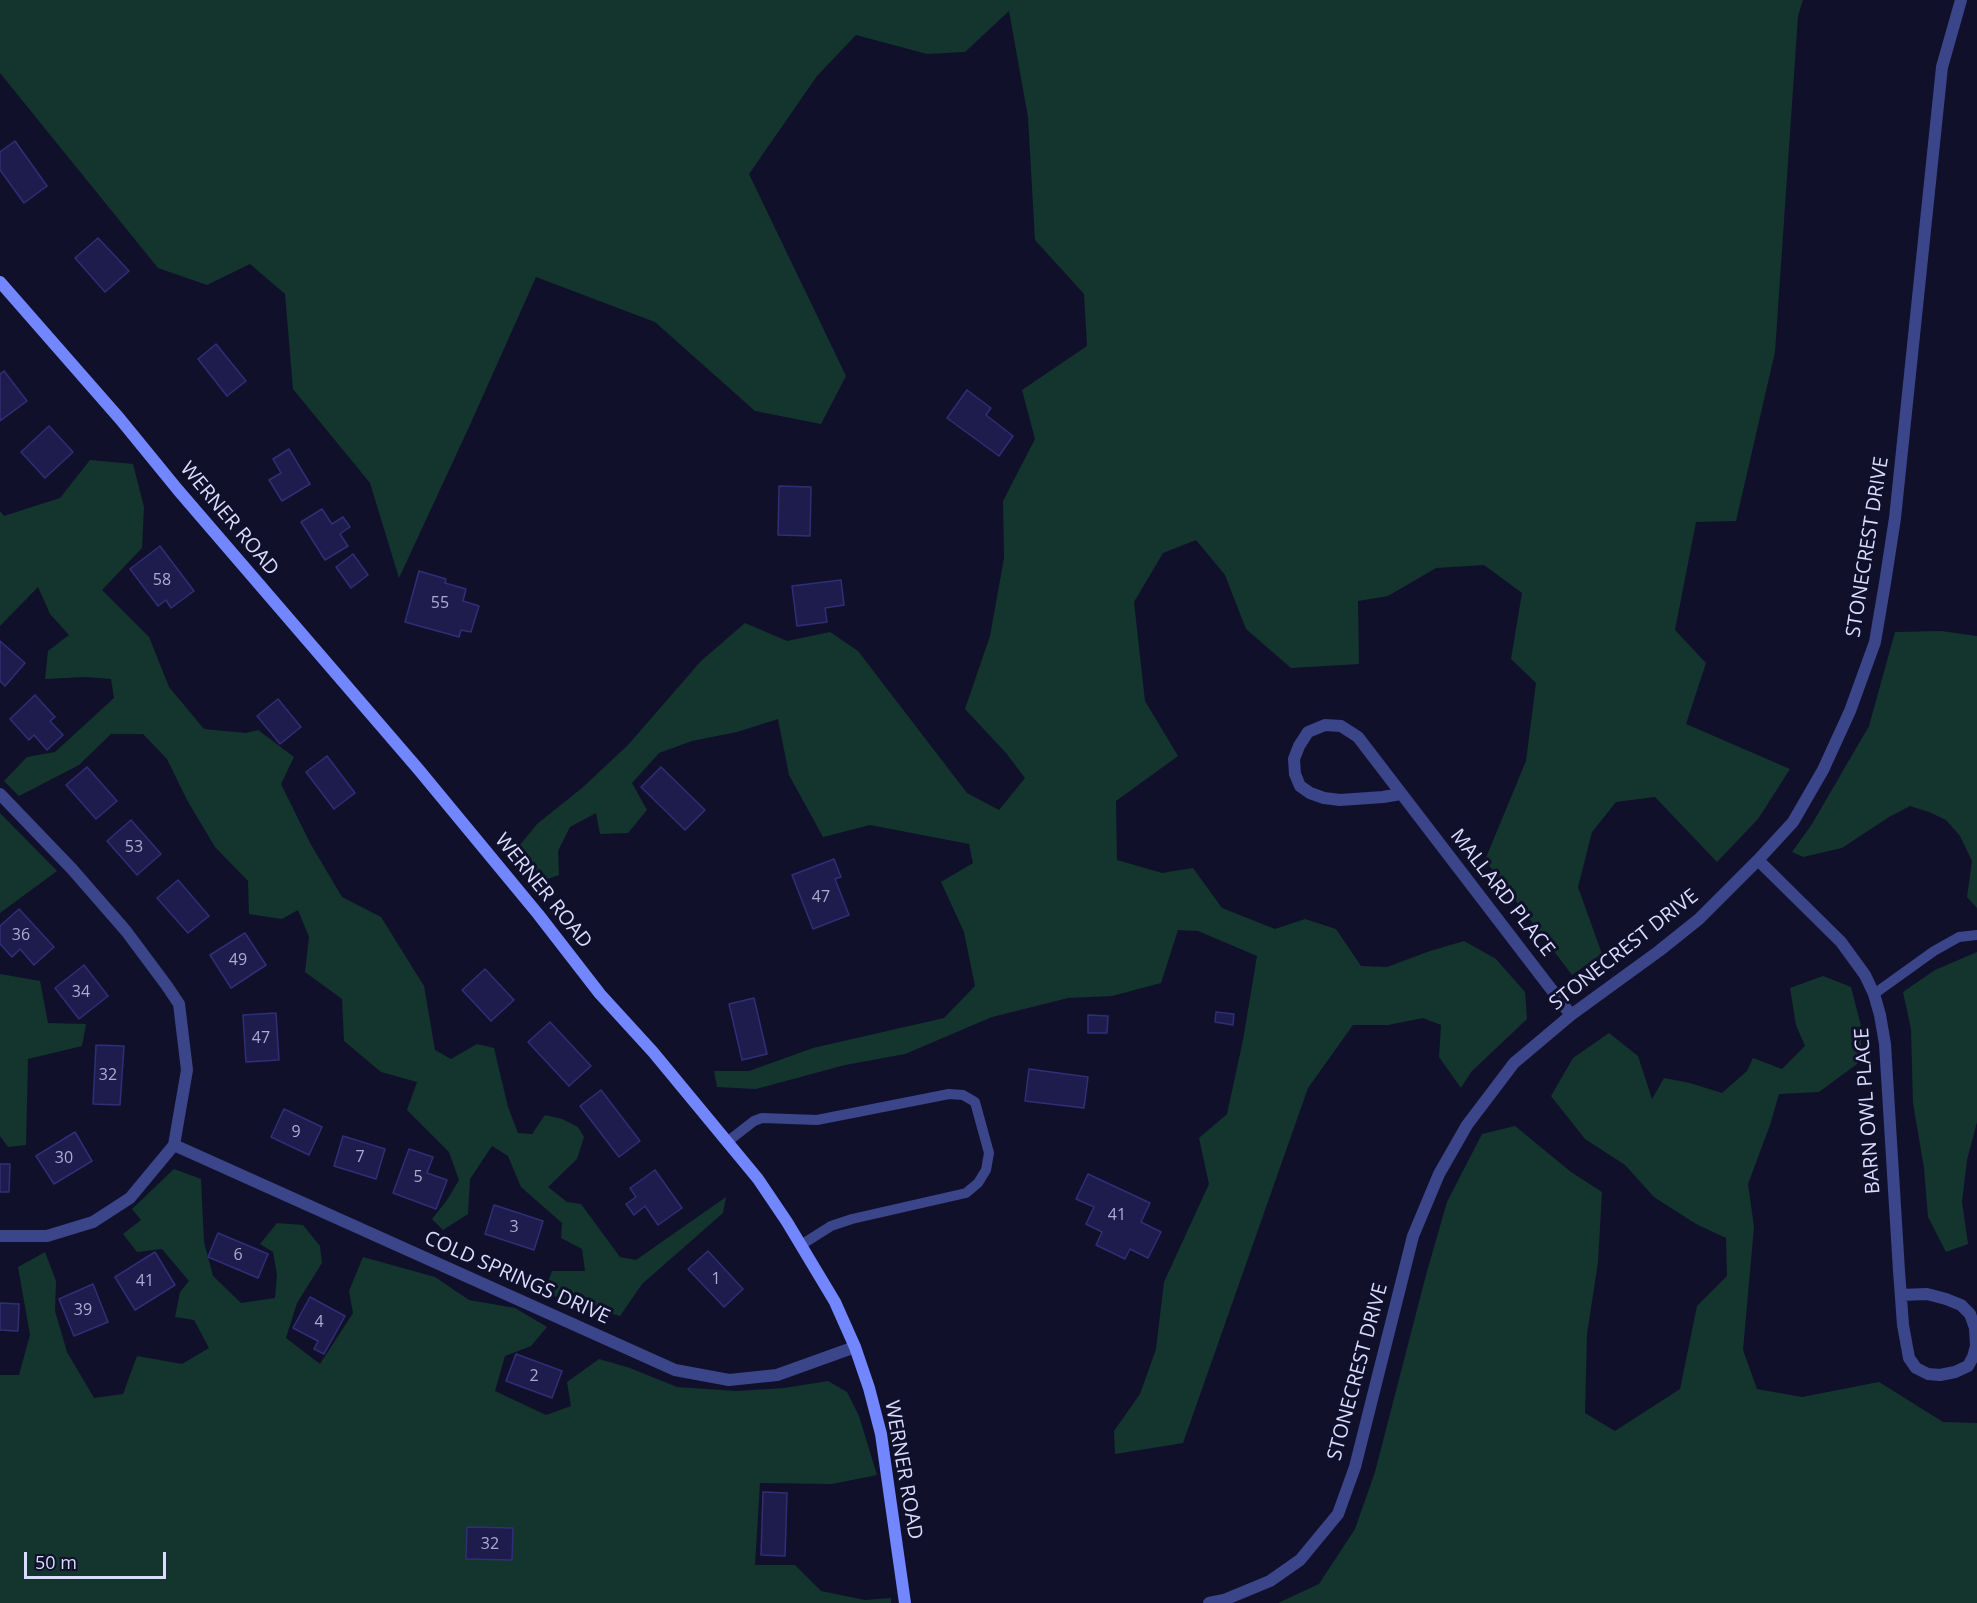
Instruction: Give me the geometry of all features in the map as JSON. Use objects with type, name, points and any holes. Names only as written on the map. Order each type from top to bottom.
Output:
[{"type":"street","name":"STONECREST DRIVE","points":[[1209,1603],[1224,1600],[1270,1581],[1300,1560],[1338,1514],[1358,1456],[1413,1236],[1440,1174],[1467,1125],[1514,1063],[1571,1016],[1699,919],[1793,822],[1823,770],[1850,711],[1875,642],[1895,518],[1942,67],[1961,0]]},
{"type":"street","name":"WERNER ROAD","points":[[0,282],[419,770],[538,914],[600,994],[653,1052],[758,1179],[801,1245],[834,1302],[855,1347],[881,1434],[905,1603]]},
{"type":"street","name":"MALLARD PLACE","points":[[1401,794],[1340,800],[1310,793],[1300,786],[1295,774],[1294,759],[1299,746],[1308,732],[1325,725],[1341,726],[1358,737],[1571,1016]]},
{"type":"street","points":[[0,794],[72,868],[126,931],[167,986],[179,1004],[187,1070],[174,1145],[130,1198],[93,1222],[47,1236],[0,1236]]},
{"type":"street","name":"BARN OWL PLACE","points":[[1758,860],[1841,942],[1865,975],[1874,994],[1885,1044],[1901,1295],[1909,1358],[1916,1368],[1928,1374],[1940,1375],[1968,1366],[1976,1346],[1975,1328],[1970,1314],[1961,1305],[1927,1294],[1901,1295]]},
{"type":"street","name":"COLD SPRINGS DRIVE","points":[[174,1145],[675,1370],[729,1380],[777,1375],[855,1347]]},
{"type":"lane","points":[[1874,994],[1934,951],[1959,937],[1977,935]]},
{"type":"lane","points":[[727,1142],[754,1121],[762,1118],[817,1120],[949,1094],[963,1095],[975,1102],[990,1153],[986,1170],[978,1183],[966,1193],[852,1219],[831,1226],[801,1245]]},
{"type":"green space","points":[[0,0],[1803,0],[1798,16],[1775,352],[1736,521],[1696,522],[1675,630],[1706,663],[1686,724],[1790,769],[1758,819],[1717,862],[1655,797],[1616,802],[1592,832],[1578,887],[1602,954],[1572,975],[1485,860],[1526,761],[1536,683],[1511,659],[1522,593],[1484,565],[1436,568],[1388,596],[1358,601],[1359,664],[1291,668],[1246,629],[1225,575],[1196,540],[1163,553],[1134,602],[1145,701],[1178,756],[1116,801],[1117,860],[1162,873],[1193,868],[1222,908],[1275,929],[1305,919],[1336,929],[1361,966],[1387,967],[1464,941],[1496,959],[1525,992],[1527,1019],[1471,1072],[1461,1088],[1439,1057],[1441,1025],[1423,1018],[1388,1025],[1353,1025],[1308,1088],[1183,1443],[1115,1454],[1114,1431],[1140,1394],[1156,1349],[1164,1282],[1209,1184],[1199,1138],[1227,1114],[1243,1040],[1257,956],[1198,931],[1178,930],[1161,983],[1112,996],[1068,998],[992,1017],[905,1054],[845,1065],[756,1089],[717,1087],[714,1071],[749,1071],[813,1048],[944,1018],[975,986],[964,932],[941,882],[973,863],[969,844],[870,825],[823,837],[789,775],[778,719],[737,732],[692,741],[659,753],[632,783],[647,810],[628,833],[600,834],[596,813],[570,827],[558,851],[559,875],[534,884],[511,856],[537,824],[582,788],[628,745],[701,661],[745,623],[787,641],[830,632],[858,651],[967,793],[999,810],[1025,778],[1006,753],[965,709],[990,636],[1004,558],[1003,501],[1035,439],[1022,390],[1087,346],[1084,294],[1035,240],[1028,117],[1009,11],[965,52],[927,54],[856,35],[817,76],[749,174],[846,376],[821,424],[755,411],[655,322],[536,277],[399,578],[370,483],[293,389],[285,294],[250,264],[207,285],[158,268],[0,73]]},
{"type":"green space","points":[[90,460],[133,464],[144,507],[142,548],[102,590],[149,637],[169,687],[204,729],[246,733],[258,730],[294,757],[281,784],[310,843],[342,897],[381,917],[424,986],[435,1050],[451,1059],[477,1044],[494,1048],[508,1107],[518,1133],[532,1134],[545,1115],[562,1119],[578,1127],[584,1137],[577,1159],[548,1187],[567,1202],[581,1204],[620,1257],[636,1260],[726,1197],[723,1213],[642,1284],[620,1316],[544,1293],[552,1271],[585,1271],[582,1249],[561,1238],[562,1223],[521,1187],[508,1156],[492,1146],[470,1179],[468,1214],[443,1230],[432,1219],[459,1180],[449,1152],[407,1110],[417,1082],[381,1072],[344,1041],[342,999],[305,972],[309,937],[298,910],[282,919],[249,914],[248,881],[215,847],[187,800],[167,759],[143,734],[111,734],[79,765],[19,796],[4,781],[27,757],[55,752],[114,698],[111,679],[85,677],[45,679],[48,651],[69,635],[50,614],[38,587],[0,626],[0,511],[4,516],[60,498]]},
{"type":"green space","points":[[1941,631],[1977,636],[1977,908],[1967,897],[1972,861],[1960,836],[1946,820],[1910,806],[1842,848],[1803,857],[1792,852],[1812,824],[1869,726],[1895,632]]},
{"type":"green space","points":[[0,813],[57,871],[0,913]]},
{"type":"green space","points":[[1977,952],[1977,1122],[1967,1160],[1962,1202],[1968,1244],[1946,1252],[1928,1217],[1924,1168],[1913,1103],[1911,1029],[1903,992],[1935,970]]},
{"type":"green space","points":[[0,974],[40,981],[48,1023],[86,1024],[82,1046],[28,1059],[26,1145],[8,1147],[0,1136]]},
{"type":"green space","points":[[1823,976],[1851,987],[1861,1026],[1861,1061],[1819,1092],[1779,1094],[1748,1184],[1754,1227],[1743,1350],[1757,1389],[1802,1397],[1879,1382],[1943,1422],[1977,1423],[1977,1603],[1278,1603],[1319,1584],[1355,1529],[1375,1472],[1447,1202],[1482,1134],[1515,1126],[1571,1172],[1602,1192],[1598,1262],[1587,1334],[1585,1413],[1615,1431],[1680,1389],[1697,1306],[1727,1276],[1726,1238],[1696,1224],[1654,1197],[1625,1165],[1585,1139],[1551,1096],[1573,1058],[1609,1033],[1638,1056],[1652,1099],[1664,1078],[1722,1093],[1747,1071],[1753,1058],[1782,1069],[1805,1046],[1796,1025],[1790,988]]},
{"type":"green space","points":[[174,1169],[201,1179],[204,1242],[213,1276],[241,1303],[275,1298],[277,1275],[273,1252],[260,1244],[277,1223],[303,1225],[320,1246],[322,1263],[297,1303],[286,1338],[320,1364],[353,1313],[349,1291],[363,1257],[435,1277],[469,1300],[515,1308],[547,1327],[531,1346],[505,1356],[495,1391],[546,1415],[571,1406],[567,1382],[599,1359],[630,1368],[677,1387],[737,1391],[784,1388],[828,1381],[847,1392],[859,1416],[877,1475],[832,1484],[760,1483],[755,1565],[795,1565],[821,1591],[865,1600],[891,1598],[891,1603],[0,1603],[0,1375],[19,1375],[30,1335],[18,1267],[45,1252],[56,1281],[55,1311],[67,1352],[94,1398],[123,1394],[137,1356],[182,1364],[209,1348],[194,1320],[175,1317],[180,1292],[189,1281],[162,1249],[137,1252],[123,1234],[141,1220],[132,1209]]},
{"type":"building","points":[[15,141],[47,186],[24,203],[0,170],[0,152]]},
{"type":"building","points":[[98,238],[129,271],[105,292],[75,258]]},
{"type":"building","points":[[216,344],[246,381],[227,396],[198,359]]},
{"type":"building","points":[[4,371],[27,401],[0,421],[0,374]]},
{"type":"building","points":[[967,390],[991,408],[986,415],[1013,436],[999,456],[947,418]]},
{"type":"building","points":[[49,426],[73,452],[45,478],[21,452]]},
{"type":"building","points":[[289,449],[310,484],[282,501],[269,480],[281,473],[273,459]]},
{"type":"building","points":[[779,486],[811,487],[810,536],[778,535]]},
{"type":"building","points":[[322,509],[332,524],[343,517],[350,527],[340,534],[348,546],[325,560],[301,522]]},
{"type":"building","points":[[160,546],[194,591],[171,608],[166,600],[158,606],[130,569]]},
{"type":"building","points":[[353,554],[368,575],[351,588],[336,567]]},
{"type":"building","points":[[419,571],[446,579],[445,583],[466,589],[463,601],[479,606],[471,632],[461,630],[459,637],[405,622]]},
{"type":"building","points":[[841,580],[844,605],[825,608],[827,622],[797,626],[792,586]]},
{"type":"building","points":[[0,641],[25,663],[5,686],[0,681]]},
{"type":"building","points":[[35,695],[55,717],[50,721],[63,735],[47,750],[34,735],[29,740],[10,719]]},
{"type":"building","points":[[278,699],[301,727],[280,744],[257,716]]},
{"type":"building","points":[[327,756],[355,793],[334,809],[306,772]]},
{"type":"building","points":[[87,767],[117,801],[96,819],[66,785]]},
{"type":"building","points":[[661,767],[705,810],[685,830],[641,787]]},
{"type":"building","points":[[131,820],[161,854],[137,875],[107,841]]},
{"type":"building","points":[[834,859],[841,877],[835,879],[849,915],[813,929],[792,875]]},
{"type":"building","points":[[178,880],[209,916],[188,933],[157,898]]},
{"type":"building","points":[[19,909],[54,947],[34,965],[20,949],[12,957],[0,944],[0,926]]},
{"type":"building","points":[[245,933],[266,965],[231,988],[210,955]]},
{"type":"building","points":[[84,965],[108,996],[79,1019],[55,988]]},
{"type":"building","points":[[485,969],[514,1000],[491,1021],[462,990]]},
{"type":"building","points":[[754,998],[767,1054],[742,1060],[729,1004]]},
{"type":"building","points":[[1216,1012],[1234,1014],[1233,1025],[1215,1022]]},
{"type":"building","points":[[276,1013],[279,1060],[246,1062],[243,1015]]},
{"type":"building","points":[[1088,1015],[1108,1016],[1107,1033],[1088,1033]]},
{"type":"building","points":[[550,1022],[591,1066],[569,1086],[528,1042]]},
{"type":"building","points":[[96,1045],[124,1046],[120,1105],[93,1104]]},
{"type":"building","points":[[1029,1069],[1088,1077],[1084,1108],[1025,1101]]},
{"type":"building","points":[[601,1090],[640,1141],[619,1157],[580,1106]]},
{"type":"building","points":[[284,1109],[322,1127],[309,1155],[271,1137]]},
{"type":"building","points":[[75,1132],[92,1161],[54,1184],[36,1156]]},
{"type":"building","points":[[343,1136],[385,1149],[376,1179],[334,1166]]},
{"type":"building","points":[[409,1149],[433,1157],[427,1173],[447,1180],[436,1209],[393,1193]]},
{"type":"building","points":[[0,1164],[10,1164],[9,1192],[0,1192]]},
{"type":"building","points":[[655,1170],[682,1208],[658,1225],[645,1206],[634,1215],[626,1204],[636,1197],[630,1188]]},
{"type":"building","points":[[1088,1174],[1150,1203],[1141,1222],[1161,1232],[1148,1258],[1130,1249],[1125,1259],[1096,1245],[1102,1232],[1086,1224],[1094,1207],[1076,1199]]},
{"type":"building","points":[[494,1205],[543,1221],[534,1250],[485,1234]]},
{"type":"building","points":[[218,1233],[268,1254],[258,1278],[208,1257]]},
{"type":"building","points":[[708,1251],[743,1289],[724,1307],[688,1269]]},
{"type":"building","points":[[155,1252],[175,1285],[135,1310],[115,1277]]},
{"type":"building","points":[[93,1284],[108,1322],[74,1336],[59,1299]]},
{"type":"building","points":[[310,1297],[345,1316],[324,1354],[314,1349],[318,1341],[293,1328]]},
{"type":"building","points":[[0,1303],[19,1304],[18,1331],[0,1330]]},
{"type":"building","points":[[516,1354],[562,1371],[552,1398],[506,1381]]},
{"type":"building","points":[[763,1492],[787,1493],[785,1556],[761,1555]]},
{"type":"building","points":[[467,1527],[513,1528],[512,1560],[466,1559]]}]
